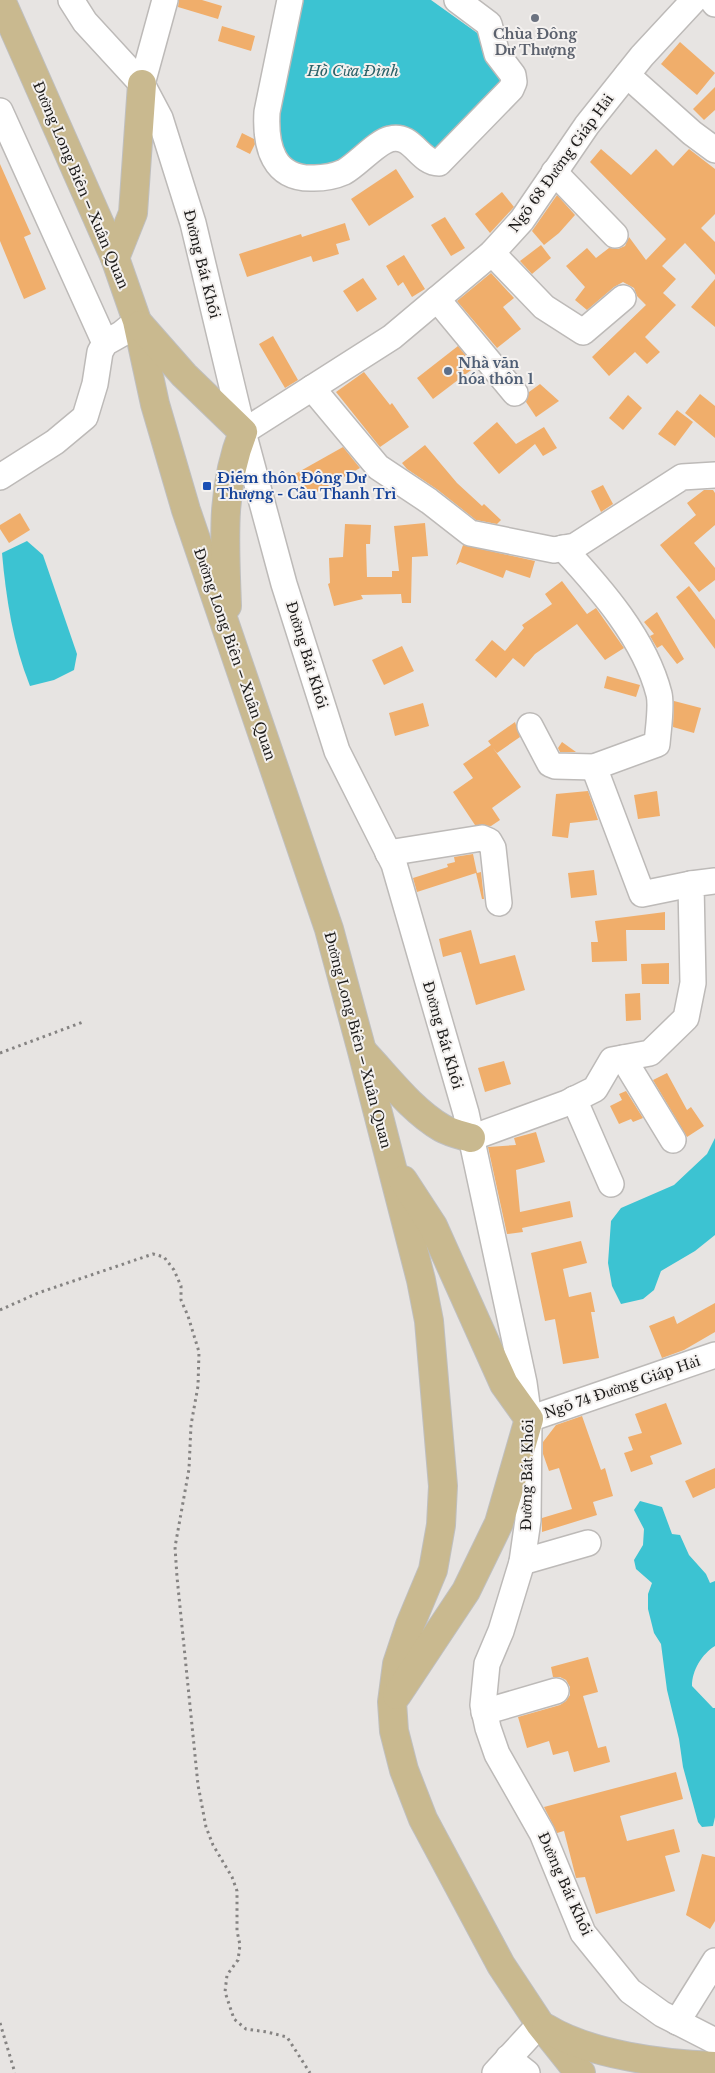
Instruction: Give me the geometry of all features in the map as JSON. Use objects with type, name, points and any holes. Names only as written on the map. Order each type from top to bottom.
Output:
[{"type":"main road","name":"Đường Long Biên – Xuân Quan","points":[[1,0],[115,258],[137,322],[155,404],[186,510],[329,929],[421,1280],[429,1321],[443,1486],[441,1525],[433,1570],[410,1625],[397,1664],[392,1702],[394,1731],[404,1770],[423,1819],[501,1965],[540,2024],[576,2069],[582,2073]]},
{"type":"main road","points":[[115,258],[133,214],[142,84]]},
{"type":"main road","points":[[137,322],[184,375],[243,432],[230,474],[226,511],[228,637]]},
{"type":"main road","points":[[362,1051],[413,1105],[432,1121],[452,1133],[471,1138]]},
{"type":"main road","points":[[390,1161],[433,1226],[504,1384],[529,1420],[499,1523],[466,1591],[392,1702]]},
{"type":"main road","points":[[540,2024],[558,2035],[580,2044],[633,2057],[689,2065],[715,2066]]},
{"type":"street","points":[[142,84],[165,0]]},
{"type":"street","points":[[290,0],[266,112],[266,127],[271,152],[282,170],[293,176],[325,178],[342,173],[391,138],[404,139],[414,145],[428,160],[439,163],[511,90],[514,75],[497,54],[489,24],[457,0]]},
{"type":"street","name":"Ngõ 68 Đường Giáp Hải","points":[[243,432],[392,337],[492,253],[522,220],[587,125],[627,74],[694,0]]},
{"type":"street","points":[[712,0],[715,4]]},
{"type":"street","name":"Đường Bát Khối","points":[[72,1],[85,22],[142,84],[160,118],[193,223],[243,432],[284,584],[337,751],[394,864],[466,1113],[524,1383],[529,1420],[528,1520],[522,1562],[501,1631],[487,1664],[482,1705],[497,1754],[542,1833],[583,1933],[630,1992],[662,2014],[715,2042]]},
{"type":"street","points":[[627,74],[692,133],[715,150]]},
{"type":"street","points":[[0,111],[105,343]]},
{"type":"street","points":[[554,172],[615,235]]},
{"type":"street","points":[[492,253],[544,306],[583,332],[623,298]]},
{"type":"street","points":[[437,299],[515,394]]},
{"type":"street","points":[[0,476],[55,442],[84,417],[95,384],[100,352],[105,343],[137,322]]},
{"type":"street","points":[[312,388],[378,467],[429,501],[470,533],[554,550],[575,546],[682,477],[715,475]]},
{"type":"street","points":[[530,726],[550,764],[555,766],[594,767],[657,744],[660,696],[642,650],[600,588],[563,548]]},
{"type":"street","points":[[471,1138],[574,1099],[594,1089],[612,1060],[650,1053],[686,1018],[693,983],[704,969],[703,882],[642,894],[594,767]]},
{"type":"street","points":[[388,853],[482,838],[489,841],[493,848],[500,903]]},
{"type":"street","points":[[623,1058],[674,1140]]},
{"type":"street","points":[[574,1099],[611,1184]]},
{"type":"street","name":"Ngõ 74 Đường Giáp Hải","points":[[529,1420],[715,1355]]},
{"type":"street","points":[[522,1562],[588,1544]]},
{"type":"street","points":[[484,1712],[556,1691]]},
{"type":"street","points":[[677,2022],[715,1960]]},
{"type":"street","points":[[528,2073],[501,2065],[540,2024]]},
{"type":"path","points":[[0,1053],[83,1022]]},
{"type":"path","points":[[0,1310],[38,1294],[153,1254],[164,1257],[174,1270],[181,1286],[182,1300],[199,1352],[198,1386],[191,1425],[189,1469],[175,1547],[192,1738],[204,1818],[213,1845],[226,1865],[237,1891],[240,1945],[238,1960],[227,1975],[225,1992],[234,2019],[246,2029],[287,2037],[310,2073]]},
{"type":"path","points":[[0,2023],[15,2073]]},
{"type":"water","name":"Hồ Cửa Đình","points":[[296,0],[431,0],[480,35],[482,51],[504,82],[437,154],[415,137],[332,170],[286,164],[273,109]]},
{"type":"water","points":[[27,541],[43,555],[77,654],[74,670],[54,680],[30,686],[19,654],[11,621],[2,553]]},
{"type":"water","points":[[715,1138],[715,1235],[695,1251],[661,1271],[654,1290],[643,1299],[621,1304],[612,1286],[608,1263],[611,1221],[621,1208],[674,1185],[707,1154]]},
{"type":"water","points":[[640,1501],[662,1507],[672,1534],[680,1535],[689,1555],[706,1574],[710,1583],[715,1581],[715,1646],[706,1653],[699,1663],[692,1680],[692,1686],[715,1708],[715,1817],[713,1826],[702,1827],[698,1822],[683,1767],[679,1739],[667,1690],[661,1644],[654,1633],[648,1609],[648,1594],[652,1583],[636,1569],[634,1560],[643,1545],[644,1529],[634,1510]]},
{"type":"building","points":[[179,0],[202,0],[222,6],[218,19],[178,7]]},
{"type":"building","points":[[222,26],[255,36],[251,51],[218,41]]},
{"type":"building","points":[[680,42],[715,73],[697,95],[661,64]]},
{"type":"building","points":[[715,87],[715,110],[704,120],[693,109]]},
{"type":"building","points":[[242,133],[254,139],[255,144],[250,154],[236,147]]},
{"type":"building","points":[[601,149],[631,175],[656,149],[673,166],[689,149],[715,169],[715,214],[701,228],[715,242],[715,275],[685,243],[662,266],[676,279],[663,293],[676,305],[645,337],[660,352],[647,364],[635,352],[609,376],[592,357],[646,305],[637,296],[634,288],[623,282],[614,287],[587,310],[575,300],[585,287],[566,266],[587,248],[596,258],[609,248],[618,249],[625,246],[629,237],[646,260],[666,239],[590,162]]},
{"type":"building","points":[[0,164],[31,234],[24,237],[46,289],[24,299],[0,241]]},
{"type":"building","points":[[396,169],[414,197],[369,226],[351,199]]},
{"type":"building","points":[[502,192],[514,207],[490,233],[475,214]]},
{"type":"building","points":[[557,195],[575,215],[559,233],[544,245],[532,231]]},
{"type":"building","points":[[445,217],[465,248],[451,256],[431,225]]},
{"type":"building","points":[[345,223],[350,240],[336,244],[339,254],[313,262],[311,256],[247,277],[239,254],[301,234],[302,237]]},
{"type":"building","points":[[541,245],[551,258],[532,274],[520,261]]},
{"type":"building","points":[[404,255],[425,289],[412,297],[403,282],[398,286],[386,266]]},
{"type":"building","points":[[491,273],[514,298],[503,307],[521,329],[497,348],[457,301]]},
{"type":"building","points":[[363,278],[377,299],[357,312],[343,291]]},
{"type":"building","points":[[715,279],[715,327],[691,307]]},
{"type":"building","points":[[273,336],[298,380],[285,388],[259,344]]},
{"type":"building","name":"Nhà văn hóa thôn 1","points":[[458,346],[475,367],[433,399],[417,378]]},
{"type":"building","points":[[364,372],[390,405],[392,403],[409,427],[380,447],[336,392]]},
{"type":"building","points":[[540,384],[559,401],[536,417],[526,402],[529,392]]},
{"type":"building","points":[[700,394],[715,406],[715,438],[685,413]]},
{"type":"building","points":[[628,395],[642,408],[623,430],[609,418]]},
{"type":"building","points":[[677,410],[693,422],[675,446],[658,434]]},
{"type":"building","points":[[497,422],[516,444],[544,427],[557,448],[543,456],[535,444],[499,474],[473,443]]},
{"type":"building","points":[[425,445],[457,483],[482,506],[484,504],[501,520],[497,524],[476,520],[438,490],[407,469],[402,463]]},
{"type":"building","points":[[343,447],[360,468],[308,497],[295,474]]},
{"type":"building","points":[[603,485],[613,504],[601,512],[591,491]]},
{"type":"building","points":[[704,490],[713,490],[715,493],[715,525],[694,543],[715,568],[715,580],[699,592],[660,545],[696,515],[687,503]]},
{"type":"building","points":[[20,513],[30,530],[9,543],[0,529],[0,525]]},
{"type":"building","points":[[425,523],[428,556],[412,557],[411,603],[402,603],[401,594],[361,595],[363,599],[334,606],[328,584],[330,583],[329,558],[343,557],[345,524],[371,525],[370,544],[366,544],[367,577],[392,577],[392,571],[399,571],[394,526]]},
{"type":"building","points":[[463,545],[535,561],[530,578],[506,570],[503,578],[460,562],[456,565]]},
{"type":"building","points":[[562,581],[587,614],[596,608],[624,648],[605,660],[577,624],[535,654],[524,667],[513,658],[496,678],[475,660],[492,640],[505,651],[524,628],[522,625],[552,604],[545,594]]},
{"type":"building","points":[[689,586],[715,620],[715,649],[676,597]]},
{"type":"building","points":[[657,612],[684,659],[677,664],[662,645],[657,648],[650,636],[654,634],[644,622]]},
{"type":"building","points":[[402,646],[414,671],[384,685],[372,660]]},
{"type":"building","points":[[607,676],[640,685],[636,697],[604,688]]},
{"type":"building","points":[[674,701],[701,708],[694,733],[673,727]]},
{"type":"building","points":[[423,703],[429,726],[395,736],[389,713]]},
{"type":"building","points":[[515,722],[520,737],[497,753],[493,748],[521,787],[492,808],[500,820],[491,826],[475,825],[453,792],[473,778],[463,764],[491,745],[488,741]]},
{"type":"building","points":[[562,742],[576,752],[560,752],[558,748]]},
{"type":"building","points":[[588,791],[598,820],[570,823],[568,838],[552,836],[556,794]]},
{"type":"building","points":[[657,791],[660,816],[638,819],[634,795]]},
{"type":"building","points":[[473,854],[477,873],[481,872],[484,899],[482,899],[476,873],[417,892],[413,878],[448,867],[447,864],[455,862],[454,857]]},
{"type":"building","points":[[594,870],[597,895],[571,898],[568,873]]},
{"type":"building","points":[[665,912],[665,930],[626,930],[627,961],[592,962],[591,942],[598,942],[595,921]]},
{"type":"building","points":[[471,930],[480,964],[515,955],[525,990],[476,1005],[461,952],[443,957],[439,939]]},
{"type":"building","points":[[669,963],[669,984],[642,984],[641,964]]},
{"type":"building","points":[[640,993],[641,1020],[626,1021],[625,994]]},
{"type":"building","points":[[504,1061],[511,1084],[485,1092],[478,1068]]},
{"type":"building","points":[[667,1073],[687,1110],[691,1107],[704,1126],[687,1137],[653,1080]]},
{"type":"building","points":[[626,1091],[643,1118],[633,1122],[631,1119],[619,1124],[610,1106],[622,1100],[619,1094]]},
{"type":"building","points":[[536,1132],[545,1162],[516,1170],[520,1212],[570,1201],[573,1217],[522,1228],[523,1232],[507,1234],[488,1147],[516,1145],[514,1138]]},
{"type":"building","points":[[581,1241],[587,1263],[563,1269],[569,1297],[591,1292],[595,1312],[591,1312],[599,1358],[563,1364],[555,1319],[545,1321],[531,1253]]},
{"type":"building","points":[[715,1303],[715,1332],[684,1350],[662,1358],[649,1326],[674,1316],[677,1324]]},
{"type":"building","points":[[666,1403],[682,1444],[650,1456],[653,1464],[631,1472],[624,1453],[633,1450],[628,1437],[642,1433],[635,1414]]},
{"type":"building","points":[[582,1416],[601,1470],[605,1468],[613,1496],[593,1502],[597,1515],[542,1532],[542,1518],[572,1509],[559,1468],[549,1471],[543,1454],[543,1442],[556,1425]]},
{"type":"building","points":[[715,1468],[715,1488],[693,1498],[685,1481]]},
{"type":"building","points":[[588,1657],[598,1692],[583,1696],[598,1748],[606,1746],[610,1762],[574,1772],[568,1751],[553,1755],[549,1741],[527,1748],[518,1717],[560,1705],[566,1701],[570,1695],[570,1687],[566,1680],[560,1677],[553,1677],[551,1667]]},
{"type":"building","points":[[676,1772],[683,1799],[620,1816],[627,1841],[674,1829],[680,1852],[665,1856],[675,1891],[596,1914],[585,1877],[576,1878],[564,1831],[557,1833],[544,1807]]},
{"type":"building","points":[[702,1854],[715,1857],[715,1921],[710,1929],[686,1915]]},
{"type":"place","name":"Chùa Đông Dư Thượng","points":[[535,18]]},
{"type":"place","name":"Nhà văn hóa thôn 1","points":[[448,371]]},
{"type":"place","name":"Điếm thôn Đông Dư Thượng - Cầu Thanh Trì","points":[[207,486]]}]
